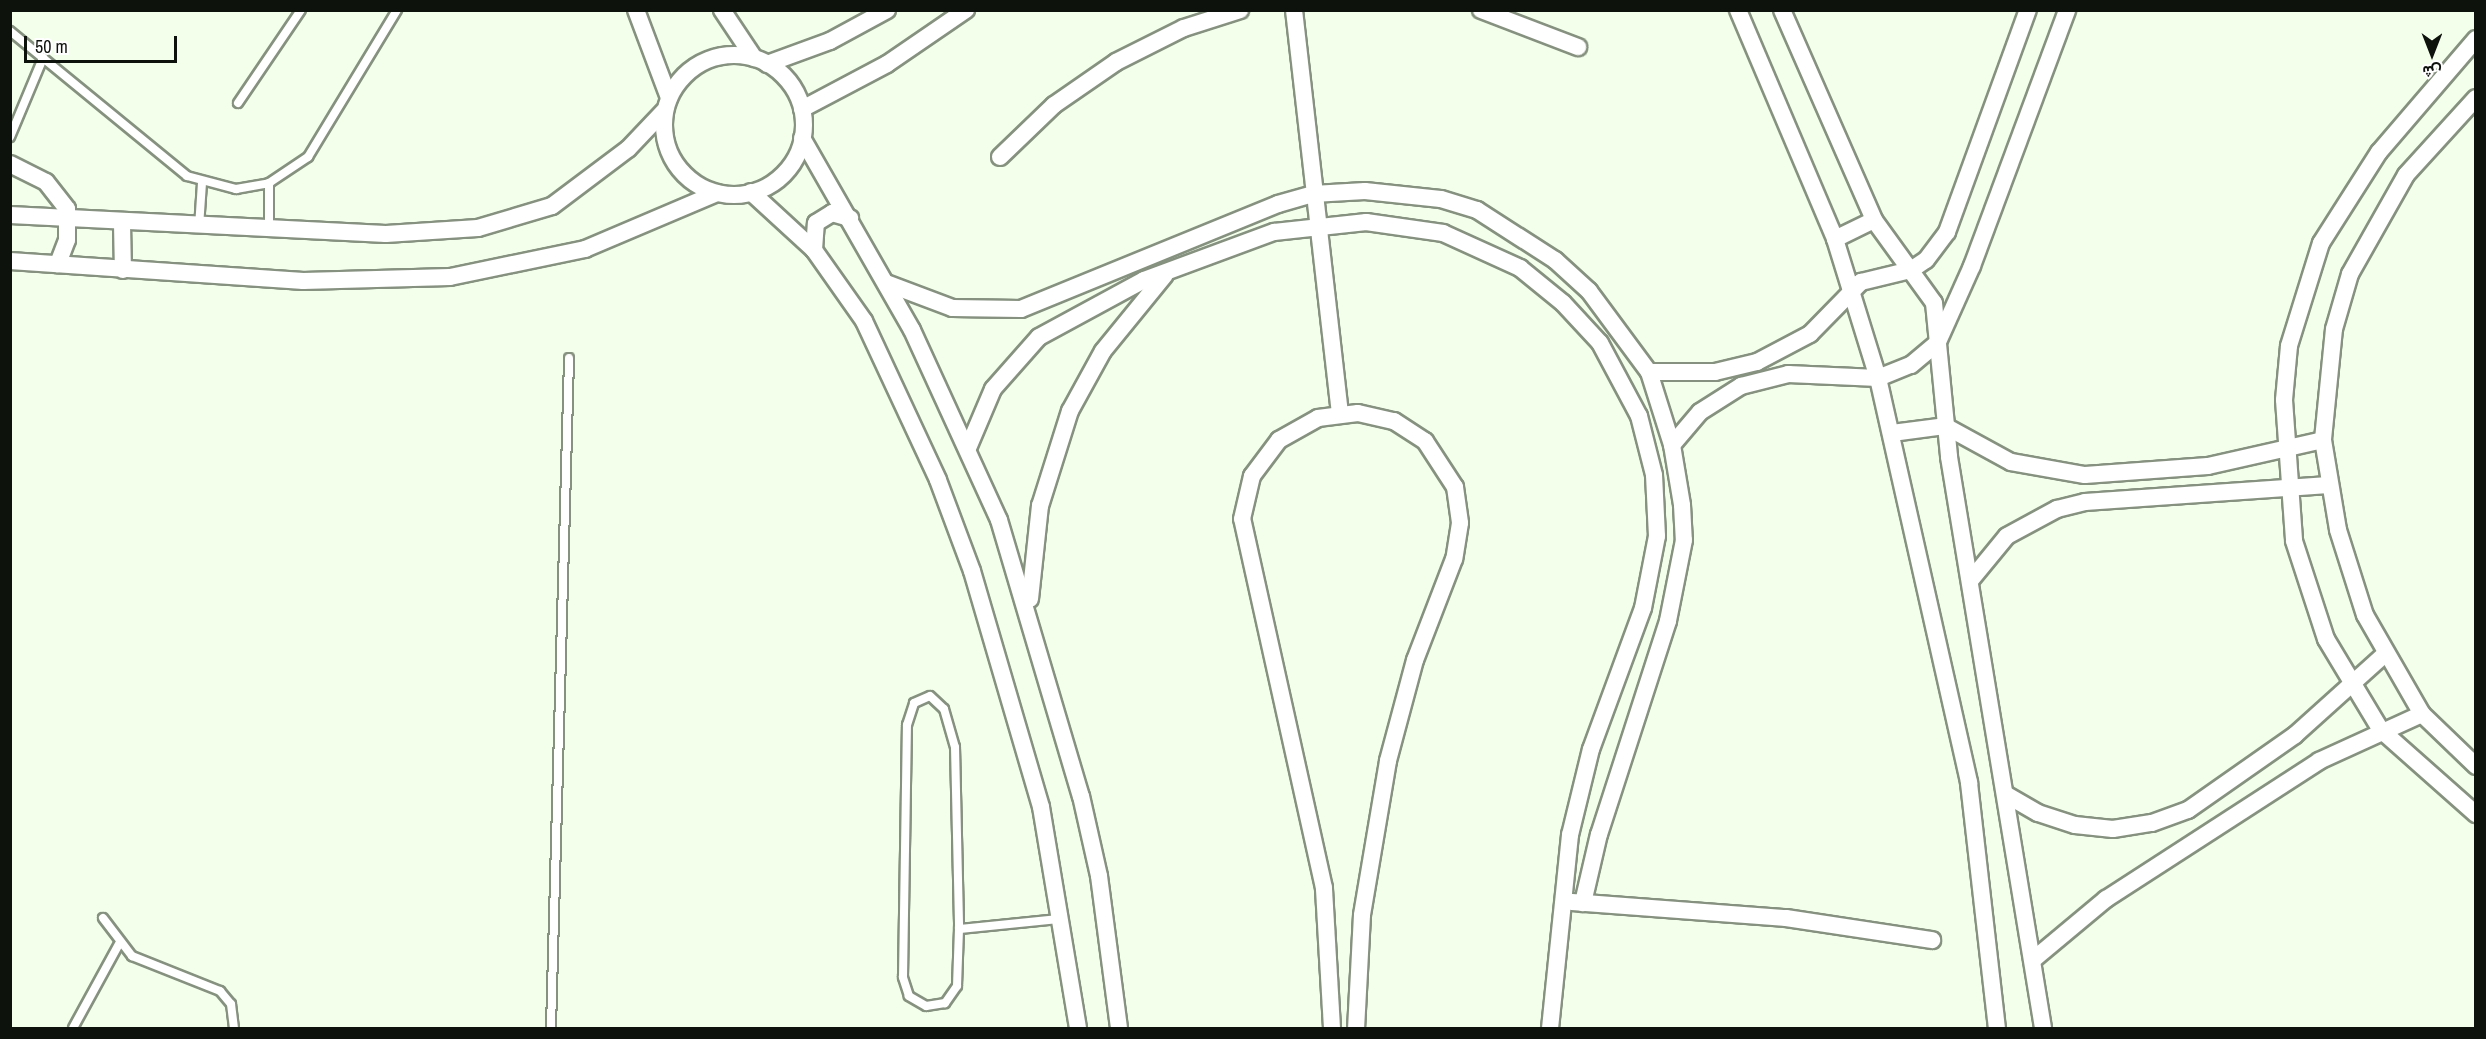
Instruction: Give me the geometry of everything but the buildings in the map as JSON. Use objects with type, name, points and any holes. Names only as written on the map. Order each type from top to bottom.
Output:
[{"type":"street","points":[[636,10],[667,104],[665,139],[676,164],[695,183],[717,193]]},
{"type":"street","points":[[10,261],[303,281],[450,277],[585,249],[717,193],[751,192],[785,172],[802,138],[802,109],[789,83],[761,61],[723,10]]},
{"type":"street","points":[[10,215],[122,225],[269,230],[434,232],[509,222],[552,206],[586,182],[667,104],[697,65],[725,56],[761,61],[830,41],[887,10]]},
{"type":"street","points":[[802,109],[887,64],[966,10]]},
{"type":"street","points":[[1000,157],[1054,105],[1116,62],[1184,28],[1240,10]]},
{"type":"street","points":[[1294,10],[1313,194],[1340,413]]},
{"type":"street","points":[[1481,10],[1578,47]]},
{"type":"street","points":[[1738,10],[1835,239],[1847,293],[1878,378],[1892,433],[1969,783],[1997,1029]]},
{"type":"street","points":[[1782,10],[1874,220],[1934,303],[1945,426],[2034,958],[2043,1029]]},
{"type":"street","points":[[1649,372],[1693,375],[1757,362],[1810,334],[1847,293],[1877,275],[1911,270],[1947,232],[2028,10]]},
{"type":"street","points":[[1672,445],[1713,402],[1756,381],[1804,374],[1878,378],[1911,365],[1938,342],[1972,266],[2067,10]]},
{"type":"street","points":[[2475,39],[2379,152],[2321,243],[2289,346],[2284,450],[2287,488],[2307,591],[2353,686],[2381,730],[2475,814]]},
{"type":"street","points":[[2475,98],[2406,175],[2350,274],[2334,329],[2323,440],[2328,485],[2349,573],[2384,655],[2422,714],[2475,766]]},
{"type":"street","points":[[802,138],[886,282],[968,448],[1030,612],[1099,876],[1119,1029]]},
{"type":"street","points":[[10,164],[55,189],[68,221],[58,264]]},
{"type":"street","points":[[751,192],[814,250],[885,360],[938,480],[1026,751],[1063,918],[1078,1029]]},
{"type":"street","points":[[886,282],[952,308],[1021,309],[1191,237],[1313,194],[1395,192],[1477,210],[1530,242],[1589,291],[1649,372],[1672,445],[1682,506],[1678,578],[1583,903]]},
{"type":"street","points":[[814,250],[816,223],[832,213],[850,218]]},
{"type":"street","points":[[1835,239],[1874,220]]},
{"type":"street","points":[[968,448],[993,389],[1039,337],[1168,271],[1233,244],[1318,224],[1366,222],[1425,229],[1470,242],[1520,268],[1588,329],[1615,366],[1639,416],[1655,485],[1653,567],[1579,792],[1559,902],[1550,1029]]},
{"type":"street","points":[[122,225],[123,270]]},
{"type":"street","points":[[1030,612],[1040,506],[1070,411],[1103,351],[1168,271]]},
{"type":"street","points":[[1332,1029],[1324,888],[1242,519],[1252,476],[1279,440],[1308,422],[1340,413],[1377,416],[1425,441],[1451,478],[1460,523],[1454,559],[1415,660],[1385,771],[1362,915],[1356,1029]]},
{"type":"street","points":[[1892,433],[1945,426],[2011,462],[2085,475],[2208,466],[2323,440]]},
{"type":"street","points":[[1970,581],[2007,536],[2057,508],[2085,502],[2328,485]]},
{"type":"street","points":[[2005,794],[2038,813],[2075,825],[2113,829],[2152,824],[2188,810],[2353,686],[2384,655]]},
{"type":"street","points":[[2034,958],[2125,886],[2319,761],[2381,730],[2422,714]]},
{"type":"street","points":[[1559,902],[1786,918],[1932,940]]},
{"type":"lane","points":[[238,103],[301,10]]},
{"type":"lane","points":[[10,31],[202,183],[236,189],[269,183],[296,168],[318,144],[397,10]]},
{"type":"lane","points":[[11,134],[43,58]]},
{"type":"lane","points":[[199,227],[202,183]]},
{"type":"lane","points":[[269,183],[269,230]]},
{"type":"lane","points":[[551,1029],[569,357]]},
{"type":"lane","points":[[921,697],[942,705],[955,747],[959,929],[952,996],[936,1006],[916,1003],[903,977],[907,725],[921,697]]},
{"type":"lane","points":[[103,918],[119,944],[140,961],[220,991],[231,1004],[234,1029]]},
{"type":"lane","points":[[959,929],[1063,918]]},
{"type":"lane","points":[[73,1029],[119,944]]}]
